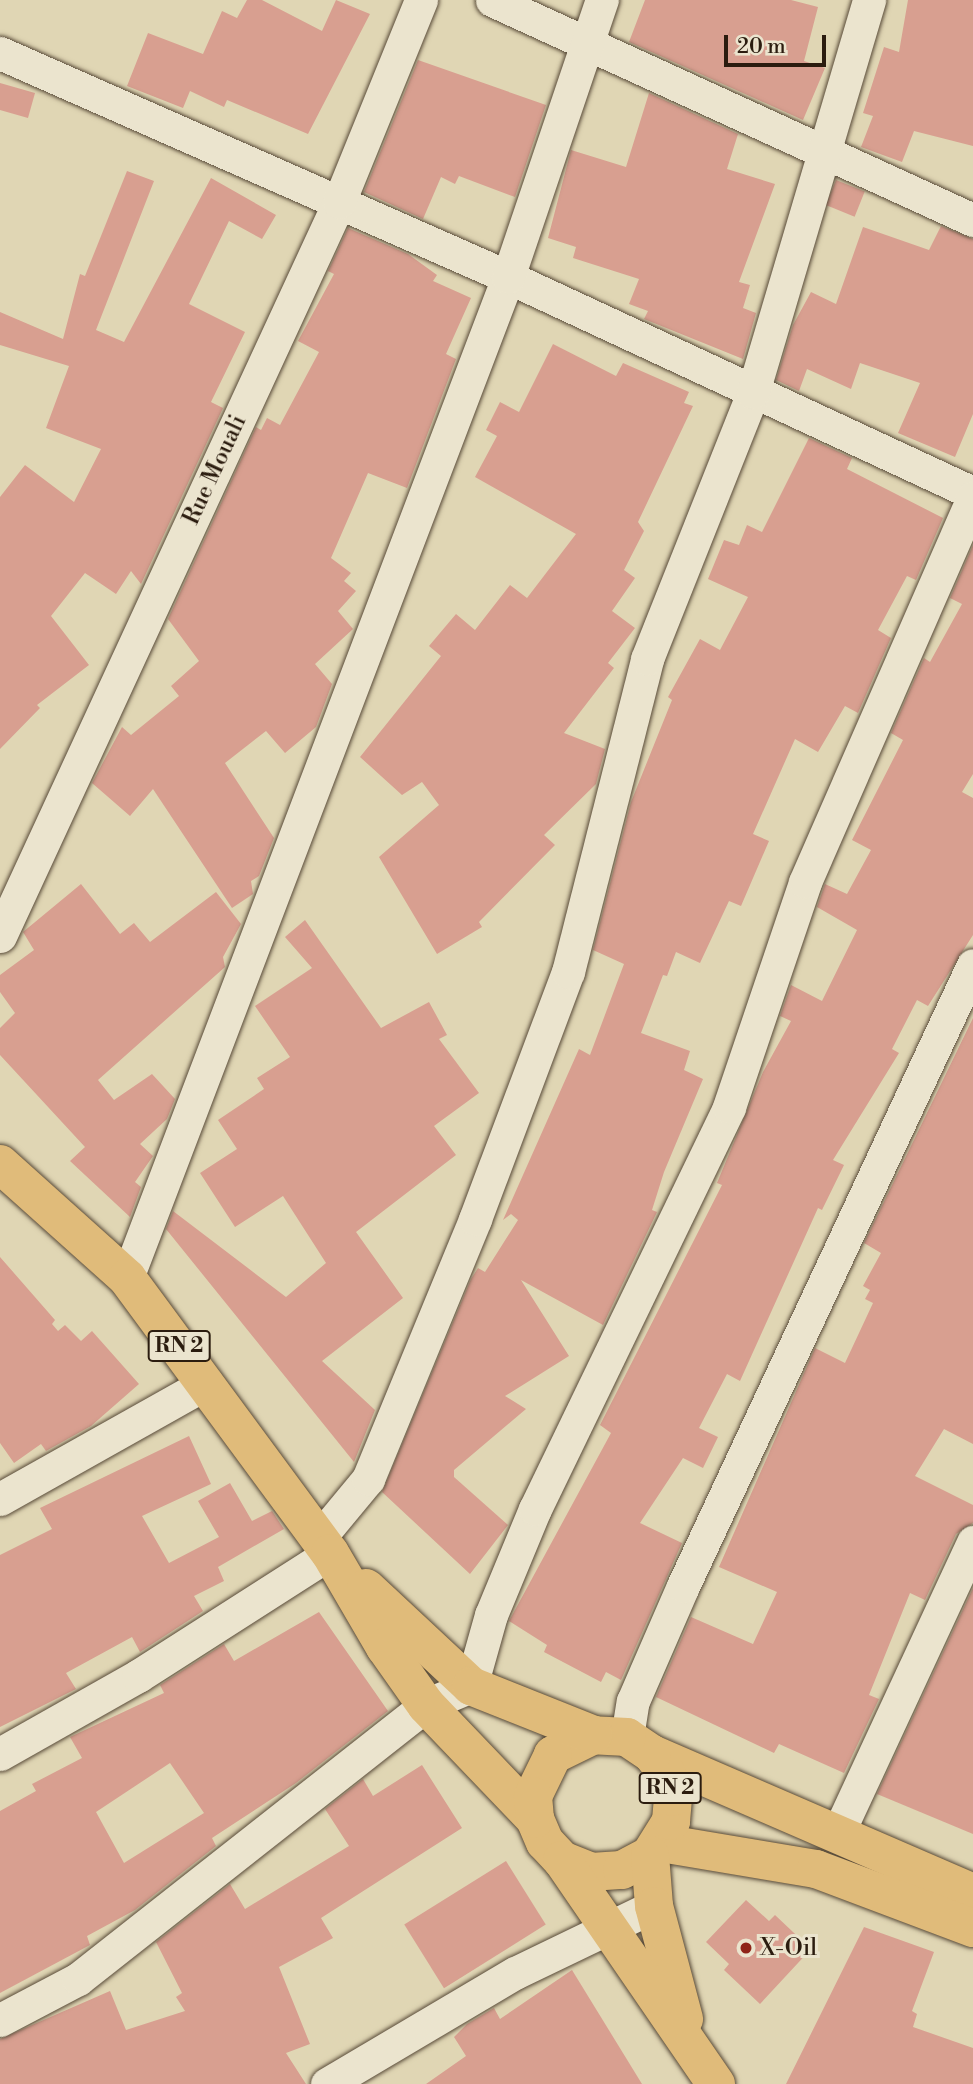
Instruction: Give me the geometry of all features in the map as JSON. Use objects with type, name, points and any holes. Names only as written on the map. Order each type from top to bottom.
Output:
[{"type":"main road","name":"RN 2","points":[[0,1164],[127,1278],[325,1545],[385,1647],[426,1705],[535,1819],[545,1842],[562,1860],[708,2072]]},
{"type":"main road","name":"RN 2","points":[[325,1545],[471,1686],[624,1742],[667,1774],[673,1797],[671,1821],[655,1849],[654,1906],[670,1978],[708,2072]]},
{"type":"main road","points":[[535,1819],[533,1796],[553,1755],[624,1742],[973,1893]]},
{"type":"main road","points":[[562,1860],[602,1871],[622,1870],[655,1849],[816,1868],[973,1928]]},
{"type":"street","name":"Rue Mouali","points":[[0,936],[339,202],[421,0]]},
{"type":"street","points":[[492,0],[587,40],[820,153],[973,220]]},
{"type":"street","points":[[127,1278],[508,277],[602,0]]},
{"type":"street","points":[[0,1754],[138,1676],[325,1545],[368,1479],[480,1206],[568,972],[647,659],[753,393],[820,153],[869,0]]},
{"type":"street","points":[[0,53],[508,277],[973,495],[805,883],[729,1107],[535,1509],[491,1615],[471,1686],[426,1705],[78,1979],[0,2020]]},
{"type":"street","points":[[624,1742],[633,1701],[683,1586],[973,965]]},
{"type":"street","points":[[0,1499],[207,1383]]},
{"type":"street","points":[[838,1833],[973,1542]]},
{"type":"street","points":[[327,2084],[515,1973],[654,1906]]},
{"type":"building","points":[[247,0],[262,0],[322,31],[336,0],[370,14],[308,134],[227,100],[224,107],[190,91],[183,108],[127,86],[148,33],[203,54],[222,11],[237,18]]},
{"type":"building","points":[[645,0],[791,0],[818,7],[804,61],[825,68],[803,120],[629,42]]},
{"type":"building","points":[[908,0],[973,0],[973,146],[914,131],[902,162],[861,147],[873,116],[863,113],[884,47],[899,52]]},
{"type":"building","points":[[418,60],[546,105],[515,197],[459,176],[455,184],[441,177],[423,219],[364,192]]},
{"type":"building","points":[[0,83],[35,93],[28,118],[0,110]]},
{"type":"building","points":[[649,93],[738,134],[727,169],[775,184],[739,282],[750,285],[743,308],[756,313],[743,359],[644,319],[648,311],[629,304],[639,279],[573,258],[576,247],[548,238],[571,150],[626,167]]},
{"type":"building","points":[[127,171],[154,181],[96,330],[124,342],[211,178],[276,215],[262,239],[229,221],[189,304],[245,332],[211,402],[223,408],[141,584],[131,571],[116,594],[85,573],[51,616],[89,665],[37,705],[40,708],[0,749],[0,497],[25,465],[74,502],[101,449],[46,428],[69,366],[0,345],[0,312],[63,339],[80,274],[85,276]]},
{"type":"building","points":[[836,180],[865,192],[855,217],[826,205]]},
{"type":"building","points":[[941,226],[973,239],[973,414],[955,457],[898,433],[920,383],[860,363],[851,389],[807,369],[799,391],[776,380],[793,325],[811,292],[836,304],[863,227],[929,250]]},
{"type":"building","points":[[348,228],[408,254],[437,275],[433,281],[471,298],[446,354],[456,359],[407,488],[368,473],[331,558],[351,573],[344,581],[356,591],[338,611],[353,629],[315,664],[332,684],[316,727],[285,753],[266,731],[225,763],[274,838],[259,876],[251,881],[253,894],[232,908],[153,789],[130,816],[92,783],[122,727],[131,735],[179,696],[171,686],[199,661],[168,619],[256,427],[261,430],[267,418],[280,425],[319,352],[298,341],[334,274],[328,271]]},
{"type":"building","points":[[553,344],[616,376],[623,363],[689,392],[684,403],[693,406],[638,522],[644,531],[624,570],[635,578],[612,611],[635,628],[608,663],[614,668],[564,733],[605,749],[596,784],[544,835],[555,845],[479,922],[482,927],[437,954],[379,857],[439,805],[422,782],[402,795],[360,757],[441,656],[429,646],[456,614],[475,630],[510,585],[527,598],[576,534],[475,477],[497,436],[486,430],[500,402],[519,412]]},
{"type":"building","points":[[809,438],[852,458],[847,469],[943,518],[916,580],[907,576],[878,630],[891,638],[858,713],[845,706],[818,752],[795,739],[753,834],[769,841],[741,906],[729,901],[700,963],[676,952],[667,976],[663,975],[641,1033],[690,1051],[684,1070],[703,1079],[664,1172],[652,1210],[657,1212],[603,1325],[521,1280],[569,1356],[505,1396],[526,1409],[454,1470],[454,1477],[508,1525],[470,1574],[382,1492],[471,1279],[478,1268],[485,1272],[518,1220],[511,1214],[503,1220],[579,1049],[590,1055],[624,964],[593,950],[631,802],[672,700],[668,697],[700,639],[720,650],[748,597],[708,579],[724,540],[739,545],[747,525],[762,532]]},
{"type":"building","points":[[973,545],[973,774],[962,792],[973,798],[973,935],[928,1006],[917,1000],[892,1049],[899,1053],[833,1160],[844,1165],[822,1210],[818,1208],[740,1381],[727,1374],[699,1428],[718,1437],[703,1468],[683,1458],[640,1523],[682,1543],[621,1680],[606,1672],[601,1682],[544,1652],[547,1645],[509,1621],[611,1433],[600,1425],[722,1185],[717,1183],[763,1072],[791,1021],[780,1016],[791,985],[822,1001],[857,930],[817,907],[825,884],[847,894],[871,850],[852,840],[903,740],[891,733],[924,658],[930,662],[962,604],[950,598]]},
{"type":"building","points":[[81,884],[120,934],[134,923],[150,942],[216,892],[241,924],[223,957],[225,967],[98,1080],[114,1100],[152,1074],[175,1099],[167,1119],[140,1144],[153,1156],[135,1182],[141,1187],[130,1217],[70,1161],[85,1147],[0,1055],[0,1028],[15,1013],[0,992],[0,975],[34,950],[23,932]]},
{"type":"building","points":[[305,920],[381,1028],[429,1002],[447,1035],[439,1039],[479,1093],[434,1126],[456,1155],[356,1232],[403,1298],[322,1361],[375,1410],[354,1462],[166,1229],[173,1211],[286,1297],[326,1263],[283,1196],[235,1227],[200,1173],[237,1149],[218,1120],[264,1089],[257,1078],[290,1057],[255,1006],[312,968],[285,937]]},
{"type":"building","points":[[973,1018],[973,1444],[944,1429],[915,1476],[973,1505],[973,1523],[956,1534],[925,1600],[910,1593],[869,1695],[879,1699],[844,1773],[779,1744],[774,1753],[656,1697],[691,1617],[753,1644],[777,1592],[719,1567],[815,1348],[845,1363],[873,1303],[865,1299],[870,1290],[863,1286],[881,1253],[864,1243]]},
{"type":"building","points":[[0,1257],[55,1320],[52,1324],[58,1331],[65,1325],[81,1341],[92,1331],[139,1384],[91,1426],[46,1451],[41,1444],[14,1463],[0,1443]]},
{"type":"building","points":[[189,1436],[211,1484],[142,1516],[169,1563],[219,1537],[198,1501],[230,1483],[252,1521],[272,1511],[284,1529],[218,1567],[224,1581],[194,1596],[203,1611],[140,1652],[132,1637],[66,1673],[76,1689],[0,1727],[0,1555],[52,1529],[40,1508]]},
{"type":"building","points":[[973,1588],[973,1834],[877,1794]]},
{"type":"building","points":[[319,1612],[388,1711],[296,1783],[212,1838],[216,1846],[135,1910],[87,1936],[90,1945],[0,1993],[0,1811],[36,1791],[32,1784],[82,1758],[70,1737],[164,1693],[160,1685],[224,1644],[234,1661]],"holes":[[[170,1763],[204,1813],[124,1863],[96,1812]]]},
{"type":"building","points":[[422,1765],[462,1828],[321,1918],[333,1938],[279,1967],[310,2044],[286,2053],[306,2084],[0,2084],[0,2039],[110,1991],[126,2030],[185,2011],[176,1997],[182,1993],[156,1942],[230,1884],[245,1909],[349,1846],[325,1809],[363,1779],[373,1796]]},
{"type":"building","points":[[506,1861],[546,1925],[444,1988],[404,1925]]},
{"type":"building","points":[[746,1900],[769,1921],[775,1915],[811,1949],[760,2004],[724,1970],[729,1964],[706,1942]]},
{"type":"building","points":[[864,1927],[934,1952],[912,2011],[917,2014],[913,2027],[973,2048],[973,2084],[786,2084]]},
{"type":"building","points":[[572,1970],[642,2084],[426,2084],[466,2056],[454,2037],[467,2024],[494,2008],[500,2019]]},
{"type":"place","name":"X-Oil","points":[[746,1948]]}]
